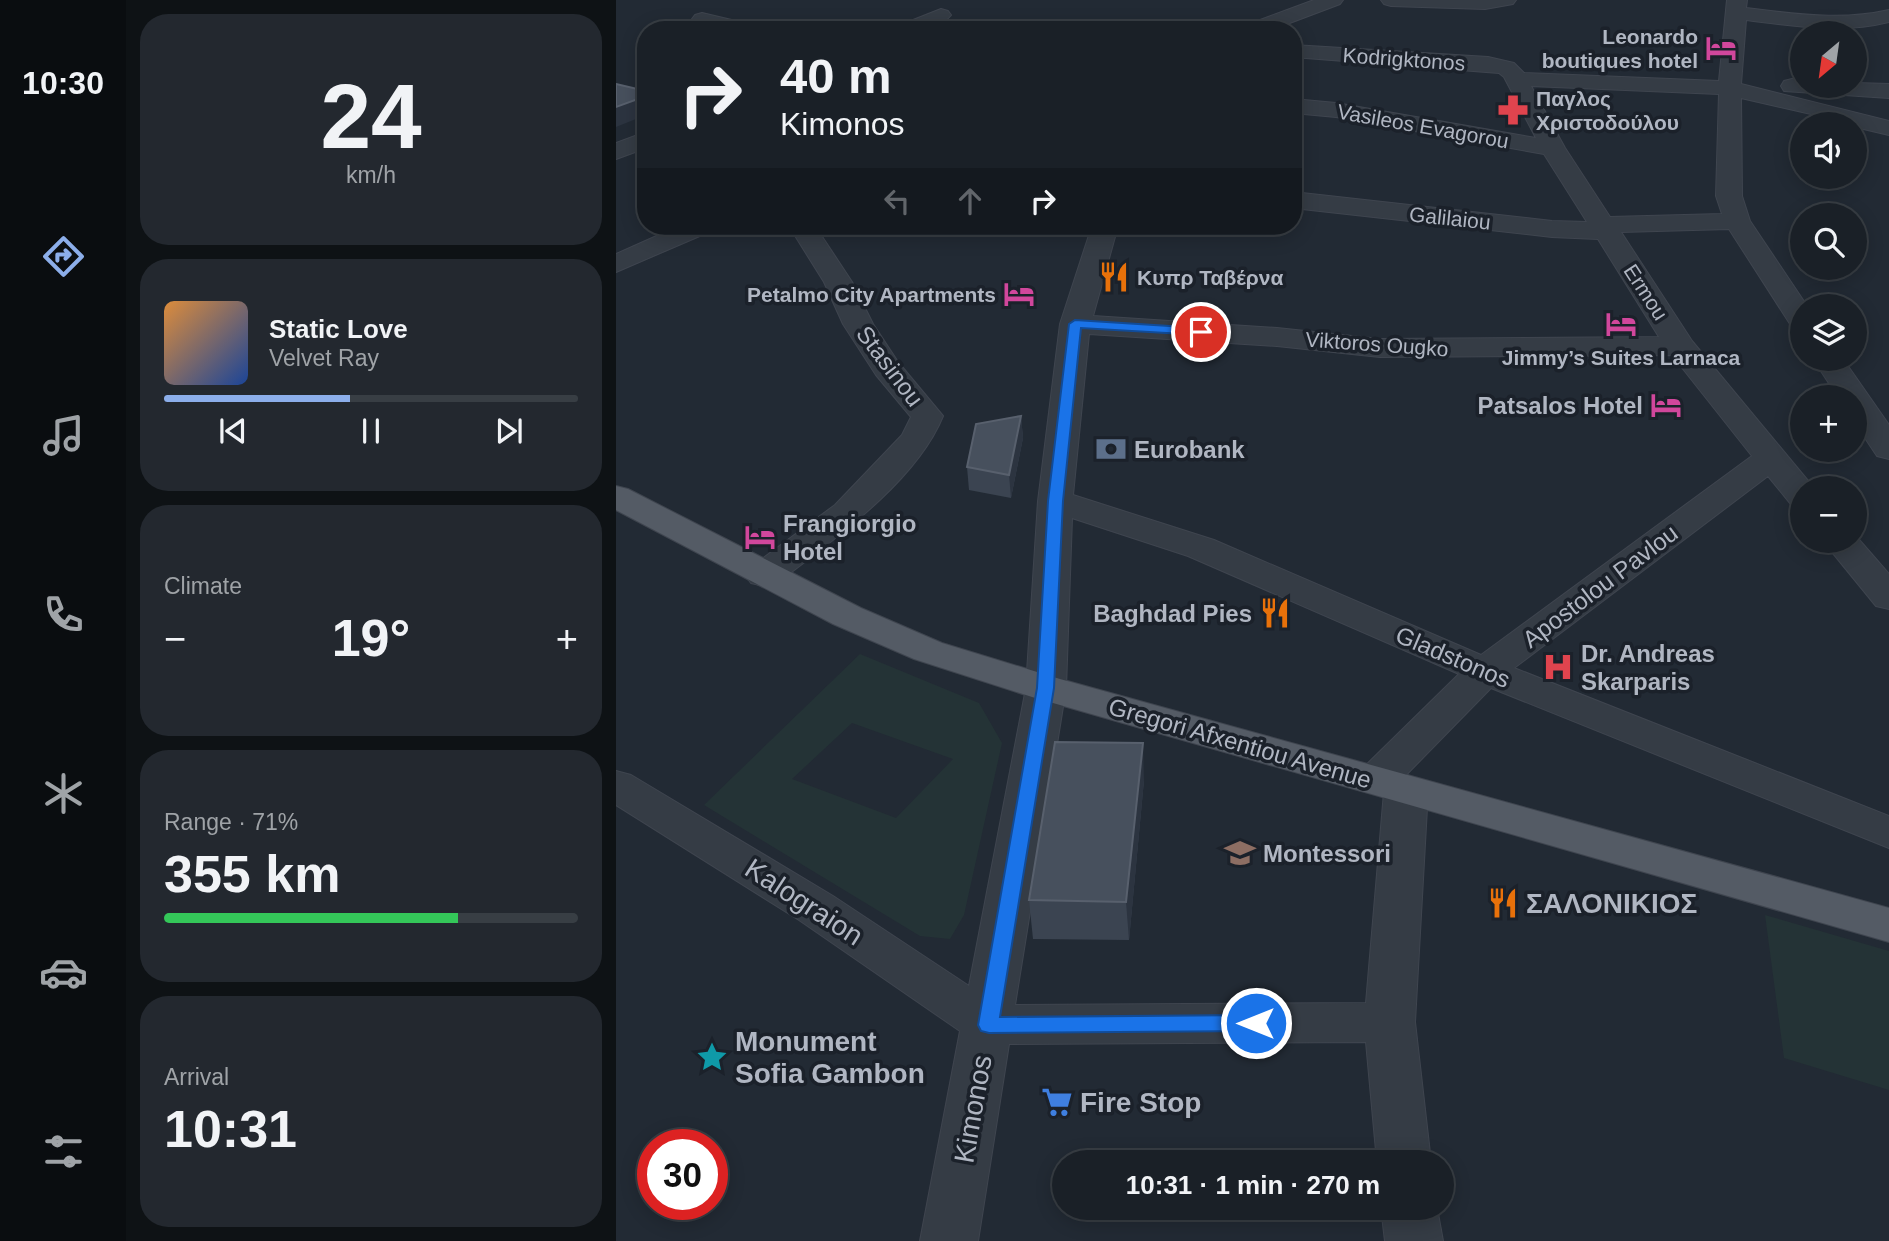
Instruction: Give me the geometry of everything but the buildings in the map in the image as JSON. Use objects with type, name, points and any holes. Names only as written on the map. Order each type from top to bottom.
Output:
[{"type":"main road","name":"Gregori Afxentiou Avenue","points":[[616,496],[764,575],[928,651],[1046,688],[1889,925]]},
{"type":"street","points":[[1275,21],[1332,0]]},
{"type":"street","points":[[1391,0],[1472,3],[1506,1]]},
{"type":"street","points":[[1790,303],[1737,221],[1729,196],[1730,88],[1737,7],[1822,22],[1859,22],[1889,16]]},
{"type":"street","points":[[926,21],[937,16],[945,21]]},
{"type":"street","points":[[702,19],[711,21]]},
{"type":"street","name":"Kodrigktonos","points":[[1302,52],[1488,64],[1506,68],[1515,76],[1730,88]]},
{"type":"street","name":"Ermou","points":[[1515,76],[1553,148],[1680,346],[1790,481]]},
{"type":"street","points":[[1730,88],[1766,85],[1889,91]]},
{"type":"street","points":[[1730,88],[1889,128]]},
{"type":"street","name":"Vasileos Evagorou","points":[[1302,107],[1336,110],[1553,148]]},
{"type":"street","points":[[618,150],[637,143]]},
{"type":"street","points":[[618,150],[637,154]]},
{"type":"street","name":"Galilaiou","points":[[1302,201],[1552,229],[1737,221]]},
{"type":"street","points":[[616,264],[680,235]]},
{"type":"street","name":"Stasinou","points":[[764,575],[847,512],[918,439],[927,416],[887,368],[858,324],[838,282],[808,235]]},
{"type":"street","name":"Kimonos","points":[[949,1241],[1046,688],[1055,501],[1075,324],[1102,235]]},
{"type":"street","name":"Viktoros Ougko","points":[[1075,324],[1277,337],[1380,348],[1680,346]]},
{"type":"street","points":[[1867,417],[1889,449]]},
{"type":"street","name":"Apostolou Pavlou","points":[[1391,785],[1485,671],[1771,458]]},
{"type":"street","name":"Gladstonos","points":[[1055,501],[1201,548],[1485,671],[1889,833]]},
{"type":"street","points":[[1851,553],[1889,598]]},
{"type":"street","name":"Kalograion","points":[[616,785],[816,908],[989,1025]]},
{"type":"street","points":[[1391,785],[1390,1022],[1403,1150]]},
{"type":"street","points":[[989,1025],[1390,1022]]},
{"type":"street","points":[[1411,1220],[1414,1241]]},
{"type":"shaded area","points":[[860,654],[979,703],[1002,743],[964,915],[950,939],[920,936],[704,805]],"holes":[[[852,723],[953,759],[896,818],[792,779]]]},
{"type":"shaded area","points":[[1765,915],[1889,951],[1889,1090],[1784,1058]]},
{"type":"place","name":"Leonardo boutiques hotel","points":[[1721,48]]},
{"type":"place","name":"Παγλος Χριστοδούλου","points":[[1513,110]]},
{"type":"place","name":"Κυπρ Ταβέρνα","points":[[1114,277]]},
{"type":"place","name":"Petalmo City Apartments","points":[[1019,294]]},
{"type":"place","name":"Jimmy’s Suites Larnaca","points":[[1621,324]]},
{"type":"place","name":"Patsalos Hotel","points":[[1666,405]]},
{"type":"place","name":"Eurobank","points":[[1111,449]]},
{"type":"place","name":"Frangiorgio Hotel","points":[[760,537]]},
{"type":"place","name":"Baghdad Pies","points":[[1275,613]]},
{"type":"place","name":"Dr. Andreas Skarparis","points":[[1558,667]]},
{"type":"place","name":"Montessori","points":[[1240,853]]},
{"type":"place","name":"ΣΑΛΟΝΙΚΙΟΣ","points":[[1503,903]]},
{"type":"place","name":"Monument Sofia Gambon","points":[[712,1057]]},
{"type":"place","name":"Fire Stop","points":[[1057,1102]]},
{"type":"route","points":[[1201,332],[1075,324],[1055,501],[1046,688],[989,1025],[1256,1023]]}]
